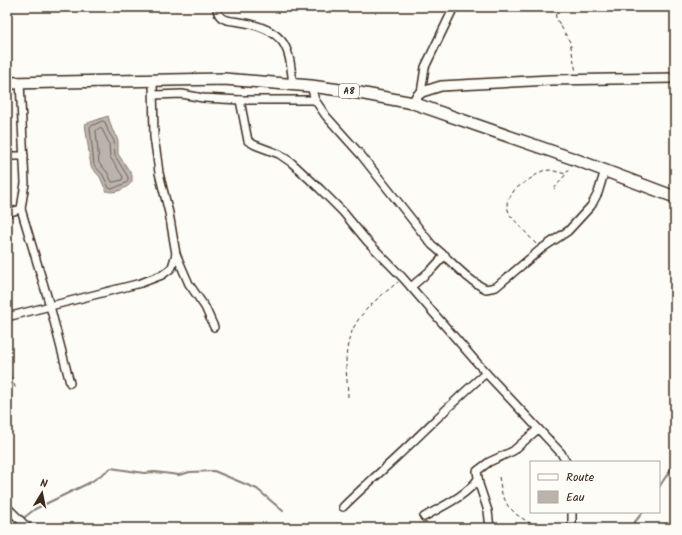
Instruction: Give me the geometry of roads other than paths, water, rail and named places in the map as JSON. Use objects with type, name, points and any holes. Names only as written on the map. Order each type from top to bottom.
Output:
[{"type":"main road","name":"A8","points":[[7,83],[95,80],[153,81],[224,79],[311,86],[354,92],[413,103],[605,170],[675,197]]},
{"type":"street","points":[[218,7],[218,14],[220,17],[256,25],[274,34],[282,41],[288,52],[293,85]]},
{"type":"street","points":[[413,103],[420,93],[426,67],[431,54],[454,7]]},
{"type":"street","points":[[420,93],[430,88],[441,86],[578,80],[675,78]]},
{"type":"street","points":[[153,81],[154,137],[159,174],[169,213],[176,254],[187,280],[205,308],[214,327]]},
{"type":"street","points":[[20,82],[25,188],[21,209],[50,306],[70,383]]},
{"type":"street","points":[[311,86],[315,100],[326,116],[361,155],[432,245],[476,284],[486,290],[496,286],[541,250],[568,231],[591,206],[598,193],[605,170]]},
{"type":"street","points":[[154,95],[182,94],[203,98],[240,100],[315,100]]},
{"type":"street","points":[[240,100],[248,141],[278,154],[292,163],[338,207],[561,453],[565,461]]},
{"type":"street","points":[[7,156],[24,156]]},
{"type":"street","points":[[7,213],[21,209]]},
{"type":"street","points":[[7,317],[141,283],[162,274],[172,266],[176,254]]},
{"type":"street","points":[[411,287],[434,268],[445,255]]},
{"type":"street","points":[[343,507],[362,488],[389,465],[452,402],[486,372]]},
{"type":"street","points":[[490,528],[488,511],[478,479],[478,469],[488,462],[513,452],[538,428]]},
{"type":"street","points":[[424,517],[464,494],[478,479]]},
{"type":"street","points":[[7,507],[28,528]]},
{"type":"street","points":[[572,513],[572,526]]},
{"type":"water","points":[[108,116],[112,129],[118,140],[118,154],[132,175],[132,182],[130,185],[124,189],[113,192],[106,191],[100,177],[91,167],[85,124]]},
{"type":"waterway","points":[[660,486],[675,463]]},
{"type":"waterway","points":[[11,528],[35,509],[91,482],[111,468],[144,473],[155,472],[179,475],[190,472],[214,471],[257,489],[283,511]]},
{"type":"waterway","points":[[634,523],[642,513]]}]
